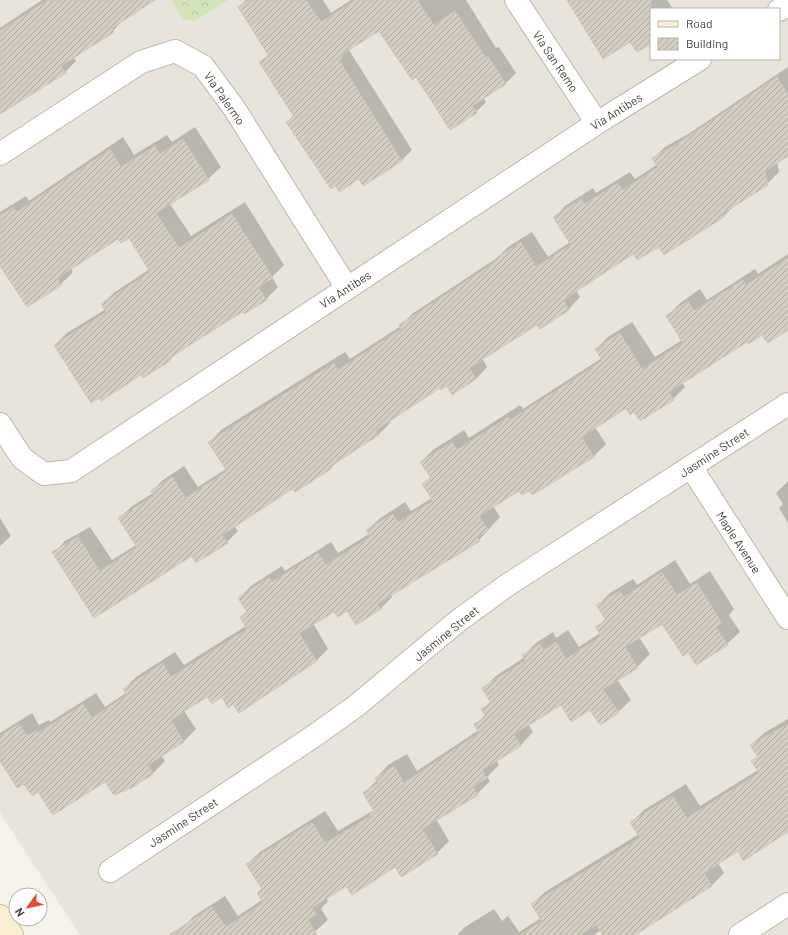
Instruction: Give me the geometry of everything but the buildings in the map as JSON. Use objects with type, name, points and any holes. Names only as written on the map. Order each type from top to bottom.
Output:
[{"type":"main road","points":[[0,916],[12,935]]},
{"type":"street","name":"Via San Remo","points":[[516,0],[597,123]]},
{"type":"street","name":"Via Palermo","points":[[0,154],[142,62],[175,51],[203,66],[230,102],[347,288]]},
{"type":"street","name":"Via Antibes","points":[[0,424],[22,458],[44,474],[71,471],[597,123],[698,60]]},
{"type":"street","name":"Jasmine Street","points":[[110,871],[320,732],[356,706],[458,621],[506,586],[788,404]]},
{"type":"street","name":"Maple Avenue","points":[[691,467],[788,618]]},
{"type":"street","points":[[740,935],[788,904]]},
{"type":"shaded area","points":[[0,0],[788,0],[788,935],[80,935],[0,813]]},
{"type":"green space","points":[[171,0],[228,0],[195,21],[183,19]]}]
